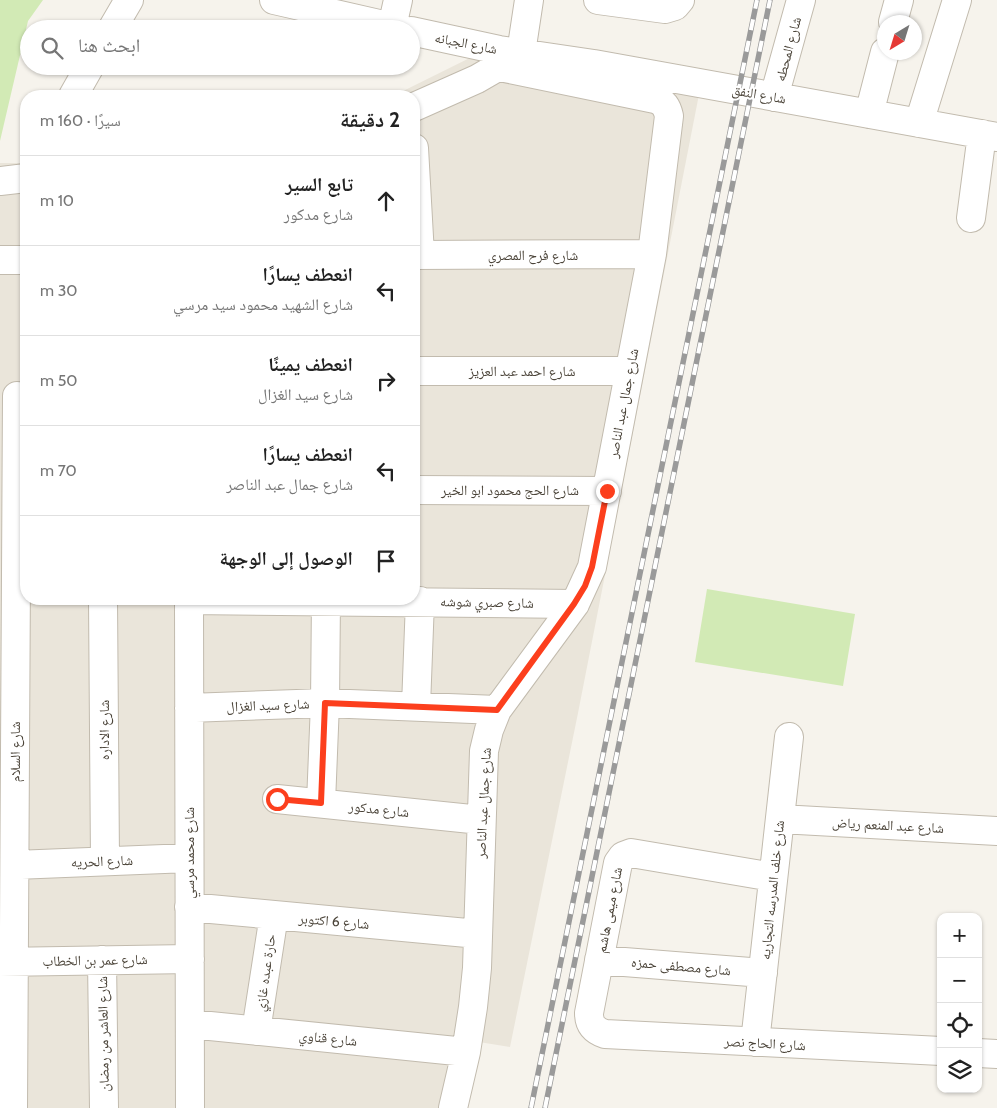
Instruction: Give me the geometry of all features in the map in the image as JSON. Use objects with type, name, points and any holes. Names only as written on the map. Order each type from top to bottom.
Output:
[{"type":"street","points":[[117,20],[129,0]]},
{"type":"street","points":[[398,0],[400,20]]},
{"type":"street","points":[[420,104],[477,79],[511,60],[529,0]]},
{"type":"street","points":[[598,0],[665,9],[674,6],[680,0]]},
{"type":"street","name":"شارع المحطه","points":[[774,97],[801,0]]},
{"type":"street","points":[[895,15],[899,0]]},
{"type":"street","points":[[919,123],[957,0]]},
{"type":"street","name":"شارع الجبانه","points":[[279,1],[362,20]]},
{"type":"street","name":"شارع الجبانه","points":[[420,33],[463,43],[511,60]]},
{"type":"street","name":"شارع النفق","points":[[511,60],[594,64],[990,136]]},
{"type":"street","name":"شارع جمال عبد الناصر","points":[[453,1108],[466,1052],[473,1007],[478,934],[484,751],[488,730],[497,710],[574,604],[585,586],[592,567],[652,254],[669,116],[667,108],[662,102],[655,99],[511,60]]},
{"type":"street","points":[[869,114],[883,60]]},
{"type":"street","points":[[76,90],[85,75]]},
{"type":"street","points":[[971,218],[990,136]]},
{"type":"street","points":[[0,181],[20,179]]},
{"type":"street","name":"شارع فرح المصري","points":[[420,255],[652,254]]},
{"type":"street","points":[[0,260],[20,260]]},
{"type":"street","name":"شارع احمد عبد العزيز","points":[[420,371],[630,371]]},
{"type":"street","name":"شارع السلام","points":[[15,398],[20,469]]},
{"type":"street","name":"شارع الحج محمود ابو الخير","points":[[420,490],[607,491]]},
{"type":"street","name":"شارع السلام","points":[[13,1108],[7,962],[15,865],[8,761],[8,586],[20,511]]},
{"type":"street","name":"شارع صبري شوشه","points":[[420,601],[574,604]]},
{"type":"street","name":"شارع الاداره","points":[[103,605],[105,861]]},
{"type":"street","name":"شارع محمد مرسي","points":[[189,605],[190,1108]]},
{"type":"street","points":[[321,803],[326,605]]},
{"type":"street","points":[[416,706],[420,605]]},
{"type":"street","name":"شارع سيد الغزال","points":[[189,708],[325,703],[497,710]]},
{"type":"street","name":"شارع خلف المدرسه التجاريه","points":[[755,1042],[789,737]]},
{"type":"street","name":"شارع مدكور","points":[[277,799],[481,820]]},
{"type":"street","name":"شارع عبد المنعم رياض","points":[[780,819],[997,831]]},
{"type":"street","name":"شارع ميمى هاشم","points":[[592,1027],[589,1020],[589,1012],[618,863],[623,856],[631,853],[774,876]]},
{"type":"street","name":"شارع الحريه","points":[[15,865],[189,858]]},
{"type":"street","name":"شارع 6 اكتوبر","points":[[190,908],[478,934]]},
{"type":"street","name":"حارة عبده غازي","points":[[256,1031],[274,915]]},
{"type":"street","name":"شارع عمر بن الخطاب","points":[[7,962],[190,959]]},
{"type":"street","name":"شارع العاشر من رمضان","points":[[102,960],[104,1108]]},
{"type":"street","name":"شارع مصطفى حمزه","points":[[599,960],[763,973]]},
{"type":"street","name":"شارع قناوي","points":[[190,1024],[466,1052]]},
{"type":"street","name":"شارع الحاج نصر","points":[[592,1027],[598,1032],[605,1034],[937,1051]]},
{"type":"street","points":[[982,1053],[997,1054]]},
{"type":"shaded area","points":[[504,41],[703,74],[578,713],[510,1047],[479,1042],[463,1108],[0,1108],[0,163],[20,163],[20,605],[420,605],[420,90],[405,90]]},
{"type":"green space","points":[[0,0],[43,0],[29,20],[20,20],[20,55],[0,141]]},
{"type":"green space","points":[[707,589],[855,614],[843,686],[695,662]]},
{"type":"railway","points":[[531,1108],[757,0]]},
{"type":"railway","points":[[545,1108],[770,0]]},
{"type":"route","points":[[277,799],[321,803],[325,703],[497,710],[585,586],[592,567],[607,491]]}]
